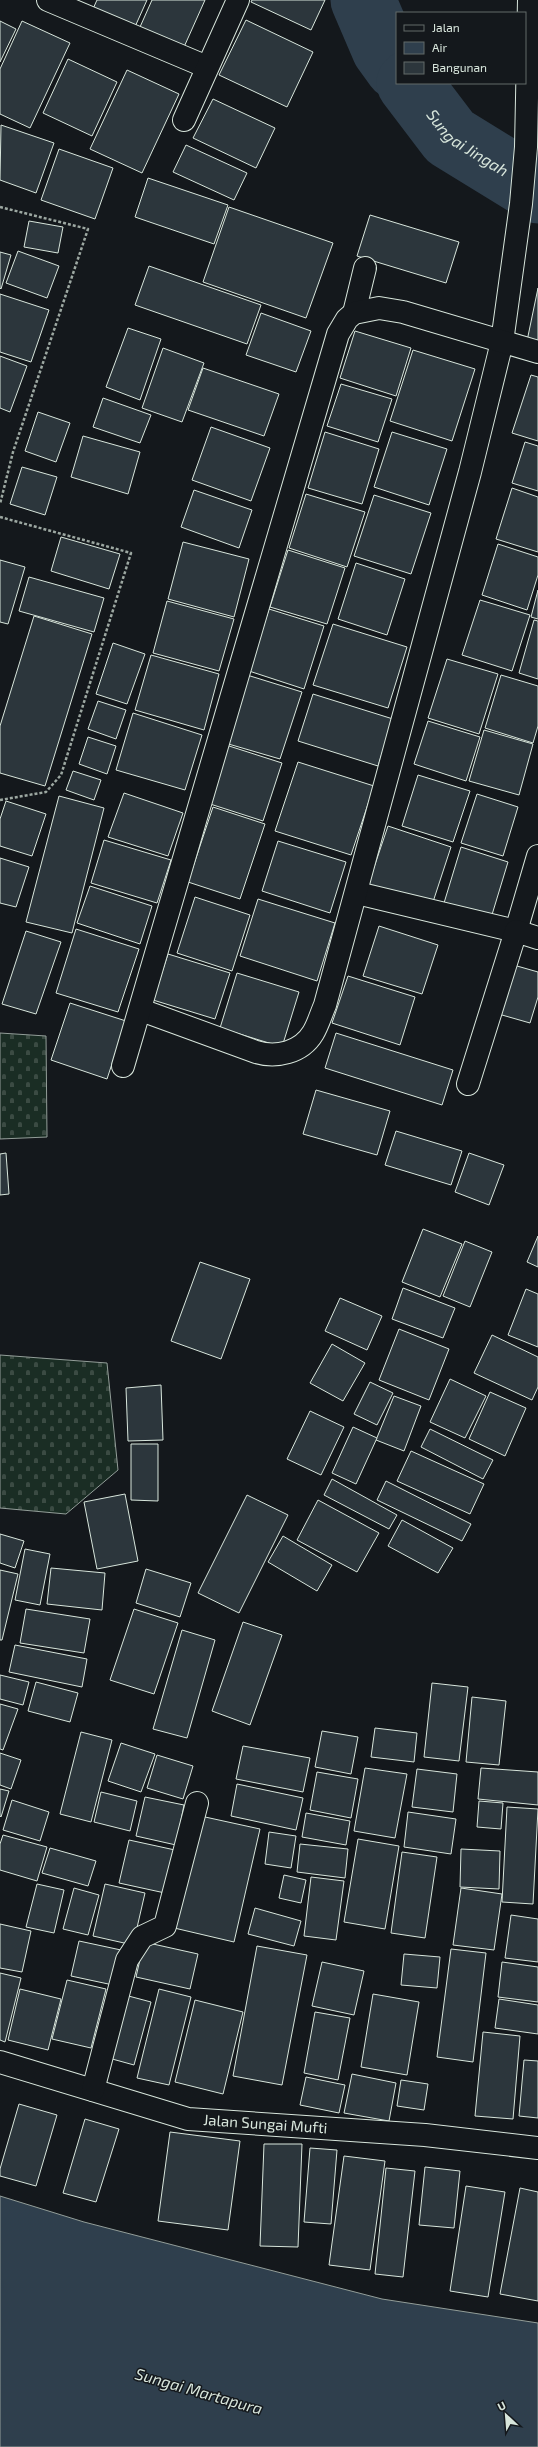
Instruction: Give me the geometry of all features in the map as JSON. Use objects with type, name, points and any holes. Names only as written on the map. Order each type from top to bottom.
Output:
[{"type":"street","points":[[48,0],[207,67]]},
{"type":"street","points":[[184,120],[238,0]]},
{"type":"street","points":[[523,2],[523,12]]},
{"type":"street","points":[[140,1010],[267,1055],[284,1053],[294,1049],[307,1041],[313,1034],[325,1005],[357,893],[470,472],[502,342],[521,204],[526,147],[525,84]]},
{"type":"street","points":[[123,1066],[338,334],[347,320],[354,313],[365,268]]},
{"type":"street","points":[[354,313],[379,308],[402,312],[538,352]]},
{"type":"street","points":[[468,1084],[538,856]]},
{"type":"street","points":[[357,893],[516,931],[538,938]]},
{"type":"street","points":[[93,2090],[127,1960],[142,1937],[165,1926],[197,1803]]},
{"type":"street","name":"Jalan Sungai Mufti","points":[[0,2062],[188,2119],[425,2135],[538,2148]]},
{"type":"path","points":[[0,207],[88,229],[12,452],[0,504]]},
{"type":"path","points":[[0,517],[131,553],[61,775],[46,792],[0,800]]},
{"type":"green space","points":[[0,1033],[46,1036],[47,1137],[0,1139]]},
{"type":"green space","points":[[0,1355],[107,1363],[118,1470],[66,1514],[0,1508]]},
{"type":"water","name":"Sungai Martapura","points":[[0,2196],[84,2222],[382,2299],[538,2323],[538,2447],[0,2447]]},
{"type":"building","points":[[97,0],[147,0],[134,29],[92,11]]},
{"type":"building","points":[[152,0],[205,0],[184,47],[140,27]]},
{"type":"building","points":[[252,0],[325,0],[311,30],[251,2]]},
{"type":"building","points":[[246,20],[313,52],[287,107],[219,75]]},
{"type":"building","points":[[0,21],[16,29],[0,62]]},
{"type":"building","points":[[22,21],[70,43],[30,128],[0,114],[0,69]]},
{"type":"building","points":[[68,59],[117,82],[92,136],[43,113]]},
{"type":"building","points":[[127,70],[179,94],[142,173],[90,149]]},
{"type":"building","points":[[213,99],[275,128],[256,168],[193,138]]},
{"type":"building","points":[[1,125],[54,143],[36,193],[0,180]]},
{"type":"building","points":[[186,145],[247,173],[234,200],[173,172]]},
{"type":"building","points":[[59,149],[113,168],[95,219],[41,200]]},
{"type":"building","points":[[148,178],[228,205],[214,244],[135,217]]},
{"type":"building","points":[[229,207],[333,243],[306,318],[203,282]]},
{"type":"building","points":[[370,215],[459,242],[446,283],[357,256]]},
{"type":"building","points":[[29,221],[63,227],[58,253],[24,247]]},
{"type":"building","points":[[18,251],[59,266],[47,298],[6,283]]},
{"type":"building","points":[[0,252],[11,255],[1,289],[0,288]]},
{"type":"building","points":[[149,266],[261,305],[247,344],[135,305]]},
{"type":"building","points":[[538,288],[538,343],[527,341]]},
{"type":"building","points":[[0,294],[49,310],[31,362],[0,352]]},
{"type":"building","points":[[261,313],[311,331],[296,372],[246,355]]},
{"type":"building","points":[[128,328],[161,339],[140,400],[106,387]]},
{"type":"building","points":[[355,331],[411,348],[396,396],[340,378]]},
{"type":"building","points":[[163,348],[204,363],[182,422],[142,408]]},
{"type":"building","points":[[413,350],[475,369],[452,441],[390,421]]},
{"type":"building","points":[[0,356],[27,366],[10,412],[0,408]]},
{"type":"building","points":[[203,368],[279,394],[264,436],[188,410]]},
{"type":"building","points":[[531,375],[538,377],[538,441],[512,433]]},
{"type":"building","points":[[341,384],[392,399],[378,442],[327,426]]},
{"type":"building","points":[[103,398],[151,415],[140,443],[93,427]]},
{"type":"building","points":[[38,412],[70,423],[56,462],[25,451]]},
{"type":"building","points":[[211,427],[270,448],[251,501],[192,480]]},
{"type":"building","points":[[325,432],[379,449],[362,504],[308,488]]},
{"type":"building","points":[[392,432],[447,449],[429,505],[374,487]]},
{"type":"building","points":[[83,436],[140,452],[128,494],[71,477]]},
{"type":"building","points":[[525,442],[538,446],[538,491],[512,483]]},
{"type":"building","points":[[22,467],[57,477],[45,515],[10,504]]},
{"type":"building","points":[[512,488],[538,497],[538,552],[496,539]]},
{"type":"building","points":[[194,490],[252,510],[239,548],[181,527]]},
{"type":"building","points":[[306,494],[365,512],[347,567],[289,548]]},
{"type":"building","points":[[374,495],[431,513],[411,574],[354,556]]},
{"type":"building","points":[[61,537],[120,554],[109,589],[51,571]]},
{"type":"building","points":[[183,542],[249,559],[234,617],[168,599]]},
{"type":"building","points":[[498,544],[538,557],[538,575],[527,610],[482,595]]},
{"type":"building","points":[[288,550],[345,568],[327,624],[270,607]]},
{"type":"building","points":[[0,560],[25,567],[8,624],[0,622]]},
{"type":"building","points":[[356,563],[405,579],[387,635],[338,619]]},
{"type":"building","points":[[29,577],[104,598],[94,632],[19,611]]},
{"type":"building","points":[[538,590],[538,619],[531,617]]},
{"type":"building","points":[[480,600],[530,615],[512,671],[462,655]]},
{"type":"building","points":[[167,601],[234,619],[219,671],[153,653]]},
{"type":"building","points":[[269,609],[324,626],[304,689],[249,671]]},
{"type":"building","points":[[34,616],[92,634],[45,786],[0,773],[0,726]]},
{"type":"building","points":[[534,620],[538,621],[538,679],[519,673]]},
{"type":"building","points":[[333,624],[407,647],[388,708],[313,685]]},
{"type":"building","points":[[113,643],[145,654],[127,704],[96,694]]},
{"type":"building","points":[[151,655],[219,674],[204,730],[135,710]]},
{"type":"building","points":[[447,659],[498,674],[479,734],[428,718]]},
{"type":"building","points":[[247,675],[302,692],[280,759],[225,743]]},
{"type":"building","points":[[501,675],[538,686],[538,726],[533,743],[485,728]]},
{"type":"building","points":[[313,694],[393,719],[378,766],[298,741]]},
{"type":"building","points":[[98,701],[126,710],[116,739],[88,729]]},
{"type":"building","points":[[133,713],[202,735],[185,790],[116,770]]},
{"type":"building","points":[[428,721],[480,737],[466,781],[414,764]]},
{"type":"building","points":[[484,730],[533,744],[519,795],[469,781]]},
{"type":"building","points":[[88,737],[116,746],[107,774],[79,764]]},
{"type":"building","points":[[226,745],[282,763],[263,821],[207,803]]},
{"type":"building","points":[[298,762],[374,786],[351,855],[275,831]]},
{"type":"building","points":[[73,771],[101,780],[94,800],[66,790]]},
{"type":"building","points":[[418,775],[470,791],[453,842],[402,826]]},
{"type":"building","points":[[124,793],[183,813],[168,856],[108,837]]},
{"type":"building","points":[[477,794],[518,807],[503,856],[461,843]]},
{"type":"building","points":[[59,796],[104,808],[72,933],[26,922]]},
{"type":"building","points":[[6,801],[46,814],[32,856],[0,846],[0,819]]},
{"type":"building","points":[[213,807],[265,824],[240,899],[188,882]]},
{"type":"building","points":[[388,826],[451,847],[431,908],[367,888]]},
{"type":"building","points":[[104,840],[171,860],[157,903],[91,883]]},
{"type":"building","points":[[278,841],[346,862],[330,913],[262,891]]},
{"type":"building","points":[[461,847],[508,862],[491,918],[444,903]]},
{"type":"building","points":[[0,858],[29,867],[16,907],[0,903]]},
{"type":"building","points":[[90,886],[152,906],[140,944],[77,923]]},
{"type":"building","points":[[195,897],[250,915],[232,971],[177,953]]},
{"type":"building","points":[[258,899],[335,923],[317,981],[240,956]]},
{"type":"building","points":[[379,926],[438,945],[422,994],[363,976]]},
{"type":"building","points":[[76,929],[139,949],[118,1012],[56,993]]},
{"type":"building","points":[[26,931],[61,942],[36,1014],[2,1004]]},
{"type":"building","points":[[168,954],[230,973],[215,1019],[153,1000]]},
{"type":"building","points":[[510,964],[538,972],[538,997],[530,1023],[495,1013]]},
{"type":"building","points":[[237,973],[299,992],[282,1047],[220,1028]]},
{"type":"building","points":[[348,976],[415,997],[400,1045],[332,1023]]},
{"type":"building","points":[[70,1003],[126,1021],[107,1079],[51,1060]]},
{"type":"building","points":[[336,1033],[453,1070],[442,1105],[325,1068]]},
{"type":"building","points":[[316,1090],[390,1111],[377,1155],[303,1134]]},
{"type":"building","points":[[396,1131],[462,1151],[451,1185],[385,1165]]},
{"type":"building","points":[[6,1153],[9,1194],[0,1195],[0,1154]]},
{"type":"building","points":[[469,1153],[504,1165],[489,1205],[455,1192]]},
{"type":"building","points":[[423,1229],[462,1244],[440,1297],[402,1282]]},
{"type":"building","points":[[538,1236],[538,1267],[527,1262]]},
{"type":"building","points":[[465,1241],[492,1252],[470,1307],[443,1296]]},
{"type":"building","points":[[200,1262],[250,1279],[221,1359],[171,1341]]},
{"type":"building","points":[[403,1288],[455,1308],[443,1338],[392,1319]]},
{"type":"building","points":[[526,1289],[538,1294],[538,1347],[508,1335]]},
{"type":"building","points":[[340,1298],[382,1316],[367,1350],[325,1331]]},
{"type":"building","points":[[399,1329],[449,1349],[429,1400],[379,1380]]},
{"type":"building","points":[[492,1335],[538,1357],[538,1387],[532,1400],[474,1373]]},
{"type":"building","points":[[332,1344],[365,1363],[343,1401],[310,1383]]},
{"type":"building","points":[[450,1379],[486,1396],[465,1438],[430,1422]]},
{"type":"building","points":[[370,1382],[393,1393],[377,1425],[354,1414]]},
{"type":"building","points":[[161,1385],[163,1440],[128,1441],[126,1388]]},
{"type":"building","points":[[490,1392],[526,1408],[505,1456],[469,1439]]},
{"type":"building","points":[[394,1396],[421,1406],[404,1451],[376,1440]]},
{"type":"building","points":[[310,1411],[344,1427],[321,1475],[287,1459]]},
{"type":"building","points":[[353,1427],[377,1438],[356,1484],[332,1473]]},
{"type":"building","points":[[430,1429],[493,1460],[483,1479],[421,1447]]},
{"type":"building","points":[[131,1444],[158,1444],[158,1501],[131,1500]]},
{"type":"building","points":[[411,1451],[484,1484],[470,1514],[397,1481]]},
{"type":"building","points":[[332,1479],[397,1515],[389,1529],[324,1495]]},
{"type":"building","points":[[386,1481],[471,1524],[462,1541],[377,1500]]},
{"type":"building","points":[[125,1494],[138,1561],[97,1569],[84,1502]]},
{"type":"building","points":[[247,1495],[288,1515],[239,1613],[198,1593]]},
{"type":"building","points":[[318,1500],[379,1533],[357,1572],[297,1540]]},
{"type":"building","points":[[402,1520],[453,1548],[438,1573],[388,1546]]},
{"type":"building","points":[[0,1534],[24,1541],[15,1568],[0,1563]]},
{"type":"building","points":[[283,1536],[332,1565],[317,1591],[268,1562]]},
{"type":"building","points":[[25,1549],[50,1554],[40,1605],[15,1600]]},
{"type":"building","points":[[51,1568],[105,1573],[102,1610],[47,1604]]},
{"type":"building","points":[[146,1569],[191,1583],[180,1617],[136,1603]]},
{"type":"building","points":[[0,1570],[18,1574],[2,1640],[0,1640]]},
{"type":"building","points":[[26,1609],[90,1619],[84,1653],[20,1643]]},
{"type":"building","points":[[134,1609],[178,1623],[154,1694],[110,1680]]},
{"type":"building","points":[[243,1622],[282,1635],[250,1725],[212,1711]]},
{"type":"building","points":[[182,1630],[215,1640],[187,1738],[153,1729]]},
{"type":"building","points":[[15,1645],[87,1659],[82,1687],[9,1672]]},
{"type":"building","points":[[0,1675],[29,1682],[23,1705],[0,1699]]},
{"type":"building","points":[[36,1682],[78,1693],[70,1722],[28,1711]]},
{"type":"building","points":[[432,1683],[468,1687],[459,1761],[424,1757]]},
{"type":"building","points":[[472,1697],[506,1701],[499,1765],[466,1762]]},
{"type":"building","points":[[0,1704],[18,1709],[3,1750],[0,1749]]},
{"type":"building","points":[[375,1728],[417,1733],[414,1762],[371,1757]]},
{"type":"building","points":[[322,1731],[358,1737],[351,1774],[315,1767]]},
{"type":"building","points":[[81,1732],[112,1740],[91,1822],[60,1814]]},
{"type":"building","points":[[121,1743],[155,1754],[141,1792],[108,1781]]},
{"type":"building","points":[[243,1746],[310,1758],[303,1792],[236,1779]]},
{"type":"building","points":[[0,1753],[21,1760],[11,1789],[0,1785]]},
{"type":"building","points":[[157,1755],[193,1766],[183,1799],[147,1788]]},
{"type":"building","points":[[365,1768],[407,1774],[395,1838],[354,1831]]},
{"type":"building","points":[[481,1768],[538,1772],[538,1805],[478,1799]]},
{"type":"building","points":[[417,1769],[457,1774],[453,1812],[412,1807]]},
{"type":"building","points":[[317,1772],[358,1779],[351,1818],[310,1810]]},
{"type":"building","points":[[237,1784],[303,1798],[296,1830],[231,1816]]},
{"type":"building","points":[[0,1789],[9,1791],[1,1817],[0,1816]]},
{"type":"building","points":[[101,1792],[137,1801],[130,1831],[94,1822]]},
{"type":"building","points":[[145,1797],[184,1805],[176,1845],[136,1836]]},
{"type":"building","points":[[12,1800],[49,1812],[40,1841],[3,1830]]},
{"type":"building","points":[[479,1801],[503,1803],[501,1829],[477,1827]]},
{"type":"building","points":[[507,1807],[538,1809],[533,1904],[502,1902]]},
{"type":"building","points":[[408,1812],[456,1819],[451,1854],[404,1847]]},
{"type":"building","points":[[306,1813],[350,1821],[346,1845],[302,1837]]},
{"type":"building","points":[[196,1815],[260,1829],[234,1942],[170,1927]]},
{"type":"building","points":[[269,1832],[296,1836],[291,1868],[265,1864]]},
{"type":"building","points":[[3,1835],[47,1847],[37,1881],[0,1870],[0,1844]]},
{"type":"building","points":[[358,1839],[399,1846],[385,1929],[344,1922]]},
{"type":"building","points":[[129,1840],[175,1850],[165,1893],[119,1883]]},
{"type":"building","points":[[300,1844],[348,1849],[345,1878],[297,1872]]},
{"type":"building","points":[[50,1848],[96,1861],[88,1886],[42,1873]]},
{"type":"building","points":[[461,1849],[500,1851],[499,1889],[460,1887]]},
{"type":"building","points":[[402,1852],[437,1857],[425,1938],[391,1933]]},
{"type":"building","points":[[284,1875],[306,1880],[301,1903],[279,1898]]},
{"type":"building","points":[[311,1877],[344,1881],[336,1940],[304,1936]]},
{"type":"building","points":[[37,1884],[64,1890],[54,1933],[26,1927]]},
{"type":"building","points":[[105,1884],[145,1893],[133,1945],[93,1936]]},
{"type":"building","points":[[74,1888],[99,1895],[88,1935],[63,1929]]},
{"type":"building","points":[[461,1888],[502,1894],[494,1950],[453,1945]]},
{"type":"building","points":[[255,1908],[301,1921],[294,1946],[248,1934]]},
{"type":"building","points":[[511,1915],[538,1919],[538,1962],[505,1958]]},
{"type":"building","points":[[0,1924],[31,1931],[22,1972],[0,1968]]},
{"type":"building","points":[[79,1941],[121,1950],[113,1985],[71,1976]]},
{"type":"building","points":[[144,1942],[198,1954],[190,1989],[136,1977]]},
{"type":"building","points":[[257,1946],[307,1955],[282,2085],[233,2076]]},
{"type":"building","points":[[451,1949],[486,1953],[473,2062],[437,2057]]},
{"type":"building","points":[[404,1954],[440,1957],[437,1988],[401,1985]]},
{"type":"building","points":[[322,1962],[364,1971],[354,2015],[312,2006]]},
{"type":"building","points":[[502,1962],[538,1967],[538,2002],[498,1997]]},
{"type":"building","points":[[0,1973],[21,1978],[5,2042],[0,2040]]},
{"type":"building","points":[[67,1980],[106,1989],[91,2048],[52,2039]]},
{"type":"building","points":[[20,1989],[61,1999],[48,2050],[8,2040]]},
{"type":"building","points":[[159,1989],[191,1997],[169,2085],[137,2078]]},
{"type":"building","points":[[121,1994],[151,2002],[134,2065],[105,2057]]},
{"type":"building","points":[[373,1994],[419,2002],[407,2075],[361,2067]]},
{"type":"building","points":[[499,1999],[538,2005],[538,2034],[495,2028]]},
{"type":"building","points":[[195,2000],[243,2012],[223,2094],[175,2082]]},
{"type":"building","points":[[315,2012],[350,2018],[338,2080],[304,2073]]},
{"type":"building","points":[[483,2032],[520,2036],[513,2119],[475,2116]]},
{"type":"building","points":[[524,2060],[538,2061],[538,2118],[519,2116]]},
{"type":"building","points":[[352,2074],[396,2083],[389,2121],[344,2113]]},
{"type":"building","points":[[306,2077],[345,2085],[339,2113],[300,2105]]},
{"type":"building","points":[[401,2080],[428,2084],[424,2110],[397,2106]]},
{"type":"building","points":[[19,2104],[57,2115],[36,2186],[0,2176],[0,2169]]},
{"type":"building","points":[[85,2119],[119,2129],[96,2202],[63,2193]]},
{"type":"building","points":[[170,2132],[240,2141],[228,2230],[158,2221]]},
{"type":"building","points":[[264,2144],[302,2144],[298,2247],[260,2246]]},
{"type":"building","points":[[310,2148],[337,2150],[331,2224],[304,2222]]},
{"type":"building","points":[[344,2156],[385,2161],[370,2270],[329,2265]]},
{"type":"building","points":[[425,2167],[460,2171],[454,2228],[419,2225]]},
{"type":"building","points":[[386,2168],[415,2171],[403,2277],[375,2274]]},
{"type":"building","points":[[466,2186],[505,2192],[488,2297],[450,2291]]},
{"type":"building","points":[[520,2188],[538,2192],[538,2301],[500,2294]]},
{"type":"waterway","name":"Sungai Jingah","points":[[363,0],[384,49],[396,66]]},
{"type":"waterway","name":"Sungai Jingah","points":[[410,84],[450,137],[538,191]]}]
